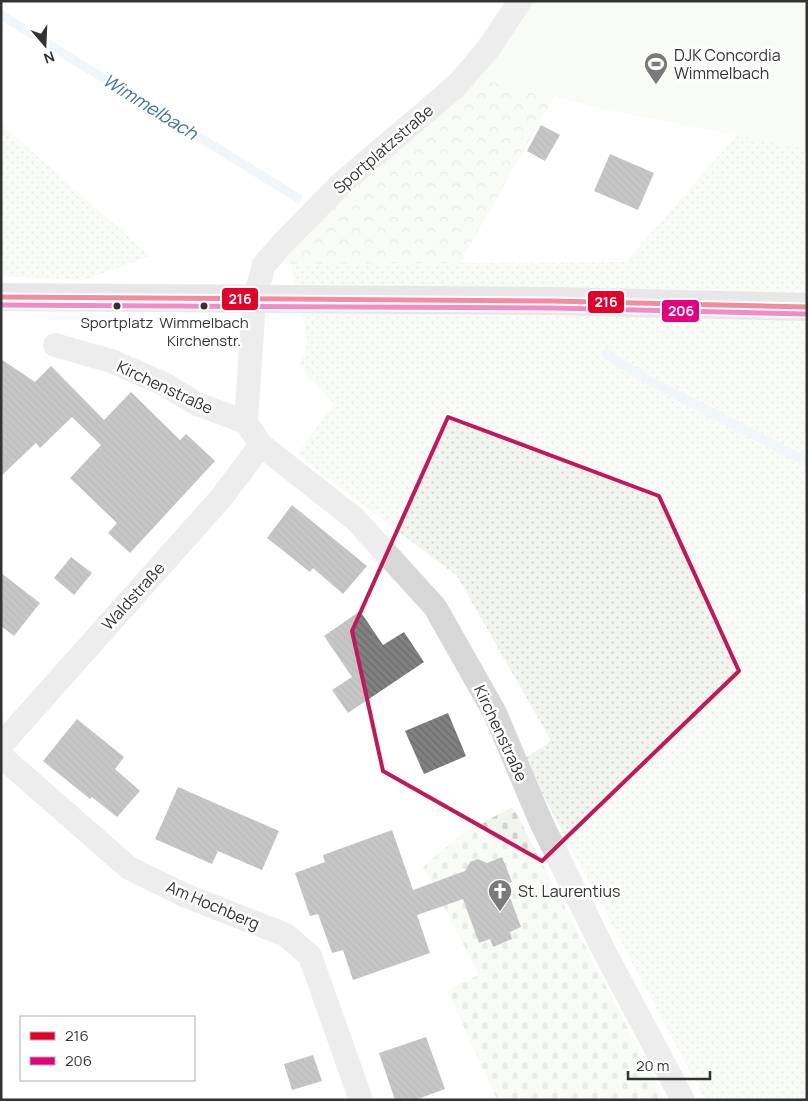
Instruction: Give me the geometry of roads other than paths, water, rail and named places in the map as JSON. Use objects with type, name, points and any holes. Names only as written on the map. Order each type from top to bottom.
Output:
[{"type":"main road","points":[[1,297],[552,301],[807,307]]},
{"type":"street","name":"Sportplatzstraße","points":[[254,300],[264,265],[281,244],[341,184],[456,86],[489,48],[520,1]]},
{"type":"street","points":[[246,422],[254,300]]},
{"type":"street","name":"Kirchenstraße","points":[[55,345],[110,361],[164,384],[197,404],[246,422],[261,444],[355,519],[435,606],[495,713],[541,822],[603,949],[682,1100]]},
{"type":"street","name":"Waldstraße","points":[[1,745],[221,498],[261,444]]},
{"type":"street","name":"Am Hochberg","points":[[1,756],[130,868],[184,896],[286,935],[310,956],[361,1100]]},
{"type":"waterway","name":"Wimmelbach","points":[[1,15],[298,198]]},
{"type":"waterway","points":[[606,354],[650,381],[807,462]]},
{"type":"place","name":"DJK Concordia Wimmelbach","points":[[656,85]]},
{"type":"place","name":"Sportplatz","points":[[117,306]]},
{"type":"place","name":"Wimmelbach Kirchenstr.","points":[[204,306]]},
{"type":"place","name":"St. Laurentius","points":[[500,912]]}]
